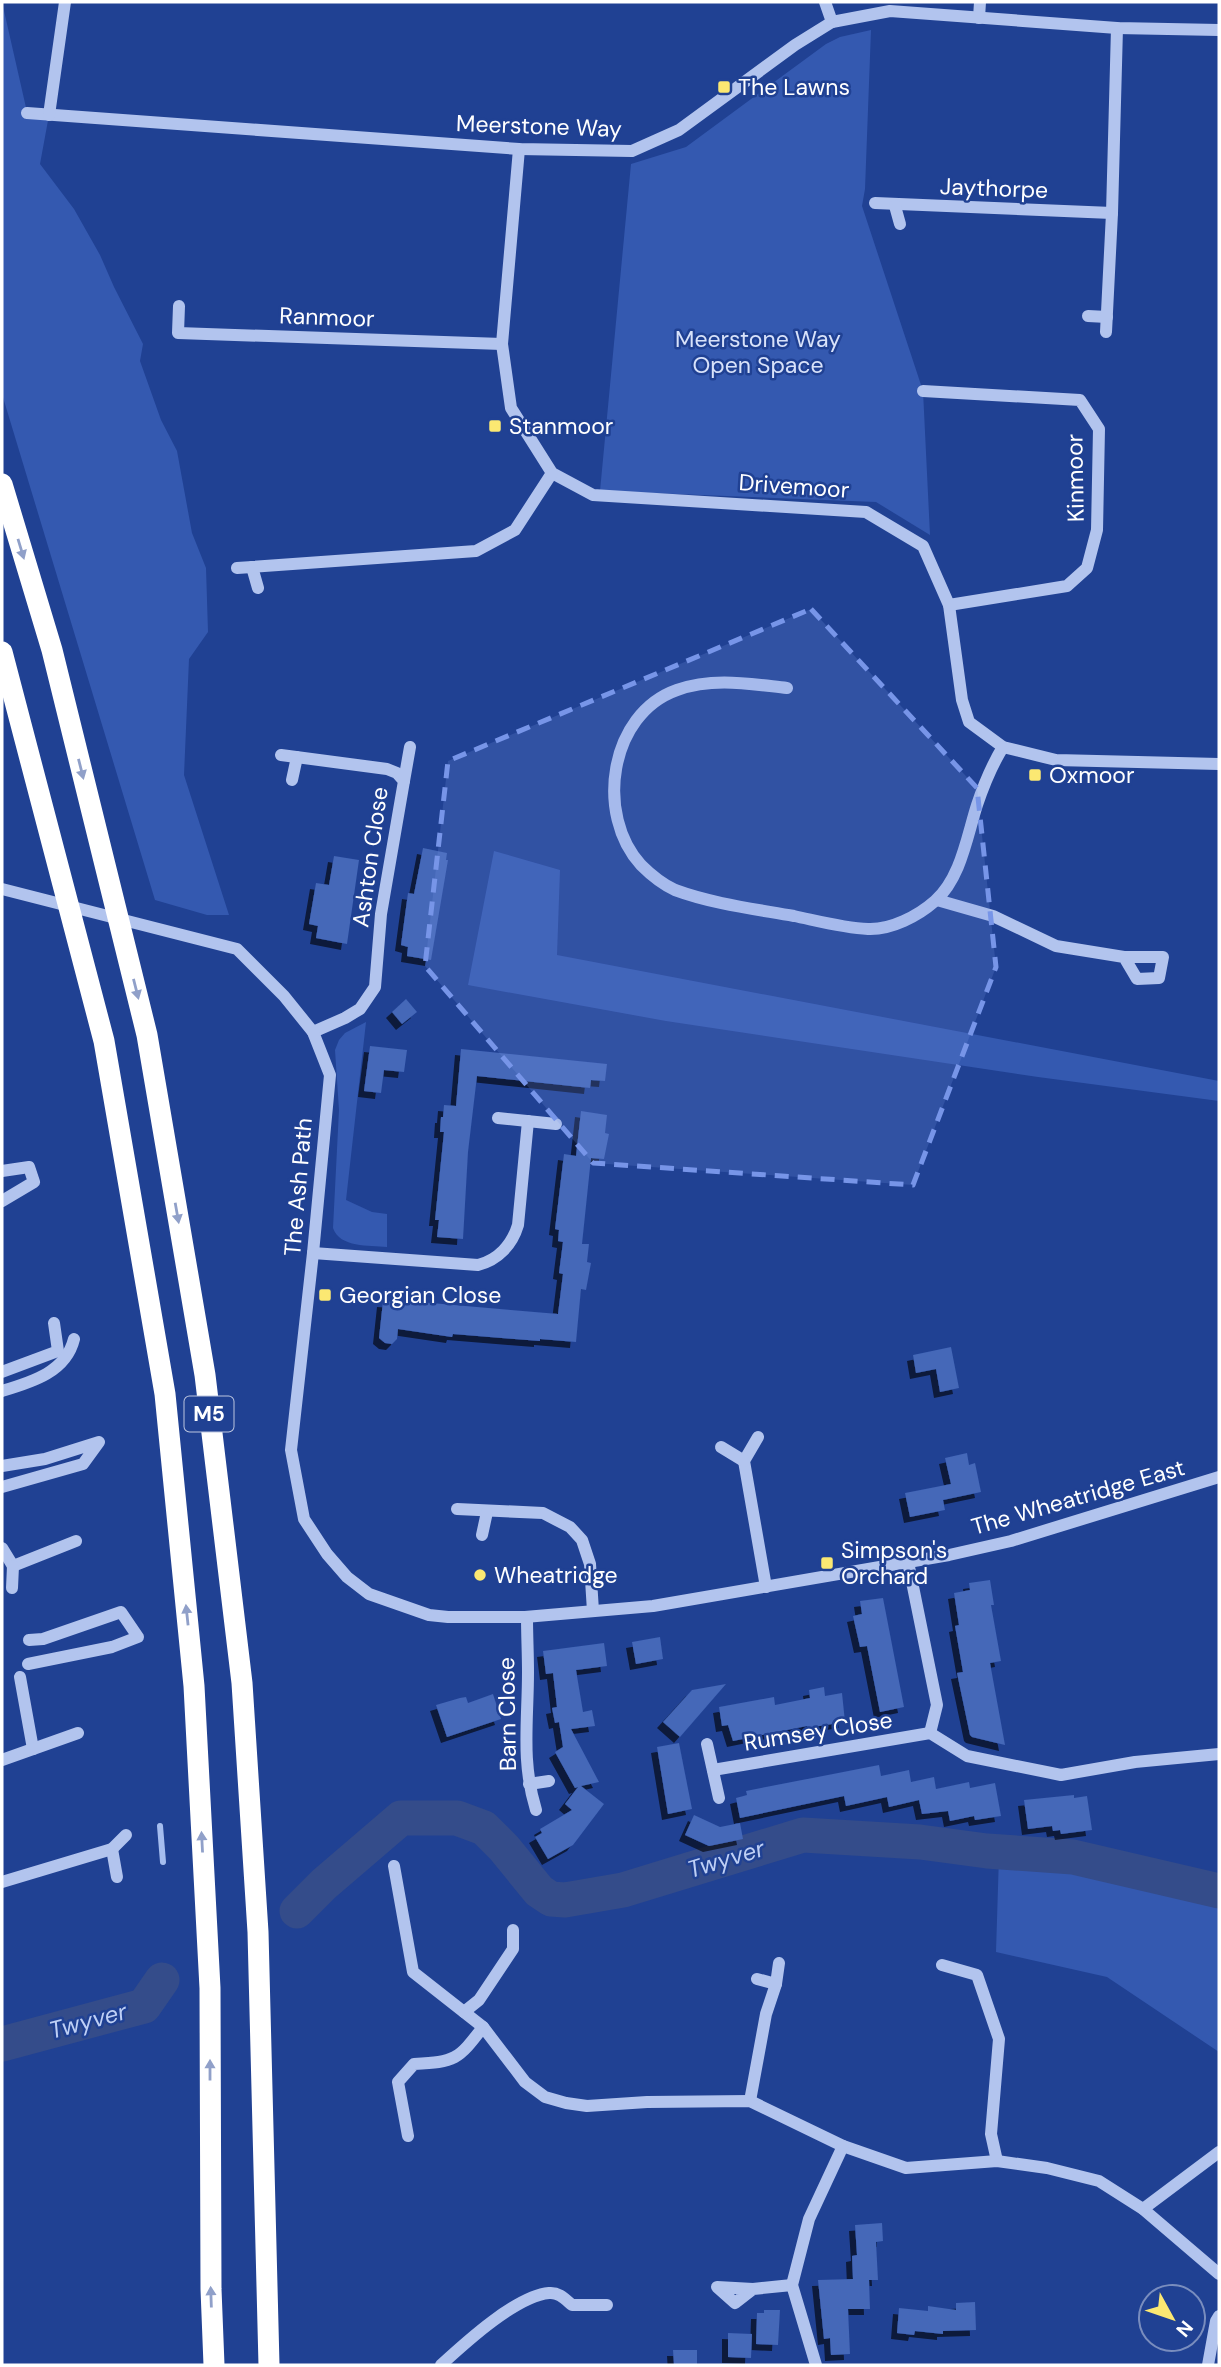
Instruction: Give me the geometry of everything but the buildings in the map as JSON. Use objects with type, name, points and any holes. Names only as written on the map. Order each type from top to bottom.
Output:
[{"type":"highway","name":"M5","points":[[2,484],[51,650],[147,1035],[205,1375],[242,1683],[258,1932],[269,2365]]},
{"type":"highway","name":"M5","points":[[2,652],[104,1041],[165,1394],[194,1686],[210,1988],[211,2289],[214,2365]]},
{"type":"street","points":[[49,114],[65,2]]},
{"type":"street","points":[[825,2],[832,22]]},
{"type":"street","points":[[979,18],[980,2]]},
{"type":"street","name":"Meerstone Way","points":[[27,113],[519,149],[632,151],[679,130],[795,45],[832,22],[890,11],[1117,28],[1219,30]]},
{"type":"street","points":[[1106,332],[1117,28]]},
{"type":"street","points":[[237,568],[476,551],[515,530],[552,473],[512,408],[502,344],[519,149]]},
{"type":"street","name":"Jaythorpe","points":[[875,203],[895,206],[1112,213]]},
{"type":"street","points":[[895,206],[900,224]]},
{"type":"street","name":"Ranmoor","points":[[179,306],[178,333],[502,344]]},
{"type":"street","points":[[1088,316],[1107,317]]},
{"type":"street","name":"Kinmoor","points":[[923,391],[1080,400],[1099,429],[1097,530],[1087,568],[1067,586],[948,605]]},
{"type":"street","name":"Drivemoor","points":[[552,473],[593,495],[866,512],[923,546],[948,605],[962,700],[969,722],[1003,747],[1056,760],[1219,764]]},
{"type":"street","points":[[252,567],[258,588]]},
{"type":"street","points":[[787,688],[718,681],[675,690],[653,704],[629,731],[615,769],[613,799],[627,846],[661,883],[676,890],[721,902],[828,923],[869,929],[891,926],[937,900],[953,876],[990,769],[1003,747]]},
{"type":"street","points":[[404,781],[410,747]]},
{"type":"street","name":"Ashton Close","points":[[281,755],[387,769],[397,773],[404,781],[381,914],[375,987],[360,1009],[313,1032]]},
{"type":"street","points":[[292,780],[297,757]]},
{"type":"street","name":"The Ash Path","points":[[2,889],[237,949],[284,996],[313,1032],[330,1075],[291,1450],[304,1519],[340,1570],[369,1594],[429,1615],[448,1617]]},
{"type":"street","points":[[937,900],[993,916],[1056,946],[1124,957]]},
{"type":"street","points":[[498,1118],[556,1124]]},
{"type":"street","points":[[313,1253],[478,1265],[494,1259],[512,1240],[518,1226],[528,1121]]},
{"type":"street","points":[[2,1171],[29,1167],[34,1182],[2,1201]]},
{"type":"street","points":[[2,1372],[58,1351],[54,1323]]},
{"type":"street","points":[[2,1391],[31,1382],[57,1367],[71,1354],[74,1339]]},
{"type":"street","points":[[758,1437],[744,1461],[766,1587]]},
{"type":"street","points":[[2,1466],[44,1459],[99,1442],[83,1464],[2,1487]]},
{"type":"street","points":[[721,1447],[744,1461]]},
{"type":"street","name":"The Wheatridge East","points":[[448,1617],[527,1617],[653,1606],[908,1562],[1011,1541],[1219,1477]]},
{"type":"street","points":[[457,1508],[543,1513],[570,1527],[582,1540],[588,1557],[593,1611]]},
{"type":"street","points":[[482,1535],[487,1511]]},
{"type":"street","points":[[13,1566],[76,1541]]},
{"type":"street","points":[[2,1548],[13,1566],[12,1588]]},
{"type":"street","points":[[908,1562],[937,1705],[930,1733],[967,1756],[1061,1775],[1135,1762],[1219,1754]]},
{"type":"street","points":[[28,1664],[112,1647],[138,1637],[121,1612],[43,1639],[29,1640]]},
{"type":"street","name":"Barn Close","points":[[527,1617],[525,1736],[529,1784],[536,1810]]},
{"type":"street","points":[[20,1677],[33,1749]]},
{"type":"street","points":[[2,1760],[78,1733]]},
{"type":"street","name":"Rumsey Close","points":[[713,1770],[930,1733]]},
{"type":"street","points":[[708,1744],[719,1798]]},
{"type":"street","points":[[529,1784],[550,1781]]},
{"type":"street","points":[[2,1882],[112,1849],[125,1835]]},
{"type":"street","points":[[112,1849],[117,1877]]},
{"type":"street","points":[[394,1866],[413,1972],[483,2028],[525,2081],[545,2097],[587,2106],[647,2102],[750,2101],[844,2146],[906,2168],[997,2161],[1047,2168],[1099,2181],[1143,2209],[1219,2274]]},
{"type":"street","points":[[464,2012],[479,2000],[513,1949],[513,1930]]},
{"type":"street","points":[[750,2101],[766,2014],[776,1984],[779,1963]]},
{"type":"street","points":[[942,1965],[977,1975],[999,2039],[991,2134],[997,2161]]},
{"type":"street","points":[[757,1979],[776,1984]]},
{"type":"street","points":[[408,2136],[398,2082],[414,2064],[441,2063],[456,2058],[483,2028]]},
{"type":"street","points":[[816,2365],[792,2285],[809,2219],[844,2146]]},
{"type":"street","points":[[1143,2209],[1219,2152]]},
{"type":"street","points":[[753,2289],[792,2285]]},
{"type":"street","points":[[441,2365],[472,2337],[524,2301],[550,2293],[562,2295],[572,2305],[607,2305]]},
{"type":"street","points":[[1208,2365],[1219,2316]]},
{"type":"highlighted area","points":[[811,609],[977,788],[996,967],[913,1185],[593,1163],[425,966],[448,761]]},
{"type":"green space","points":[[2,2],[27,112],[49,115],[40,164],[74,209],[100,255],[143,344],[140,361],[161,420],[177,451],[192,533],[206,568],[208,632],[189,659],[184,775],[229,915],[207,915],[155,900],[2,394]]},
{"type":"green space","name":"Meerstone Way Open Space","points":[[871,30],[865,189],[862,206],[923,391],[930,535],[876,502],[600,491],[631,164],[686,147],[826,44],[840,37]]},
{"type":"green space","points":[[494,851],[560,870],[557,955],[1219,1081],[1219,1101],[1038,1077],[666,1021],[468,985]]},
{"type":"green space","points":[[366,1022],[346,1200],[372,1212],[387,1214],[387,1247],[348,1242],[333,1228],[339,1110],[335,1050],[345,1033]]},
{"type":"green space","points":[[1078,1854],[1219,1885],[1219,2052],[1107,1977],[996,1952],[999,1855]]},
{"type":"waterway","name":"Twyver","points":[[297,1911],[324,1884],[401,1818],[457,1818],[484,1828],[539,1891],[551,1899],[565,1900],[623,1890],[803,1835],[920,1842],[987,1851],[1073,1857],[1219,1891]]},
{"type":"waterway","points":[[160,1826],[163,1862]]},
{"type":"waterway","name":"Twyver","points":[[2,2044],[144,2006],[162,1980]]},
{"type":"place","name":"The Lawns","points":[[724,87]]},
{"type":"place","name":"Stanmoor","points":[[495,426]]},
{"type":"place","name":"Oxmoor","points":[[1035,775]]},
{"type":"place","name":"Georgian Close","points":[[325,1295]]},
{"type":"place","name":"Simpson's Orchard","points":[[827,1563]]},
{"type":"place","name":"Wheatridge","points":[[480,1575]]}]
